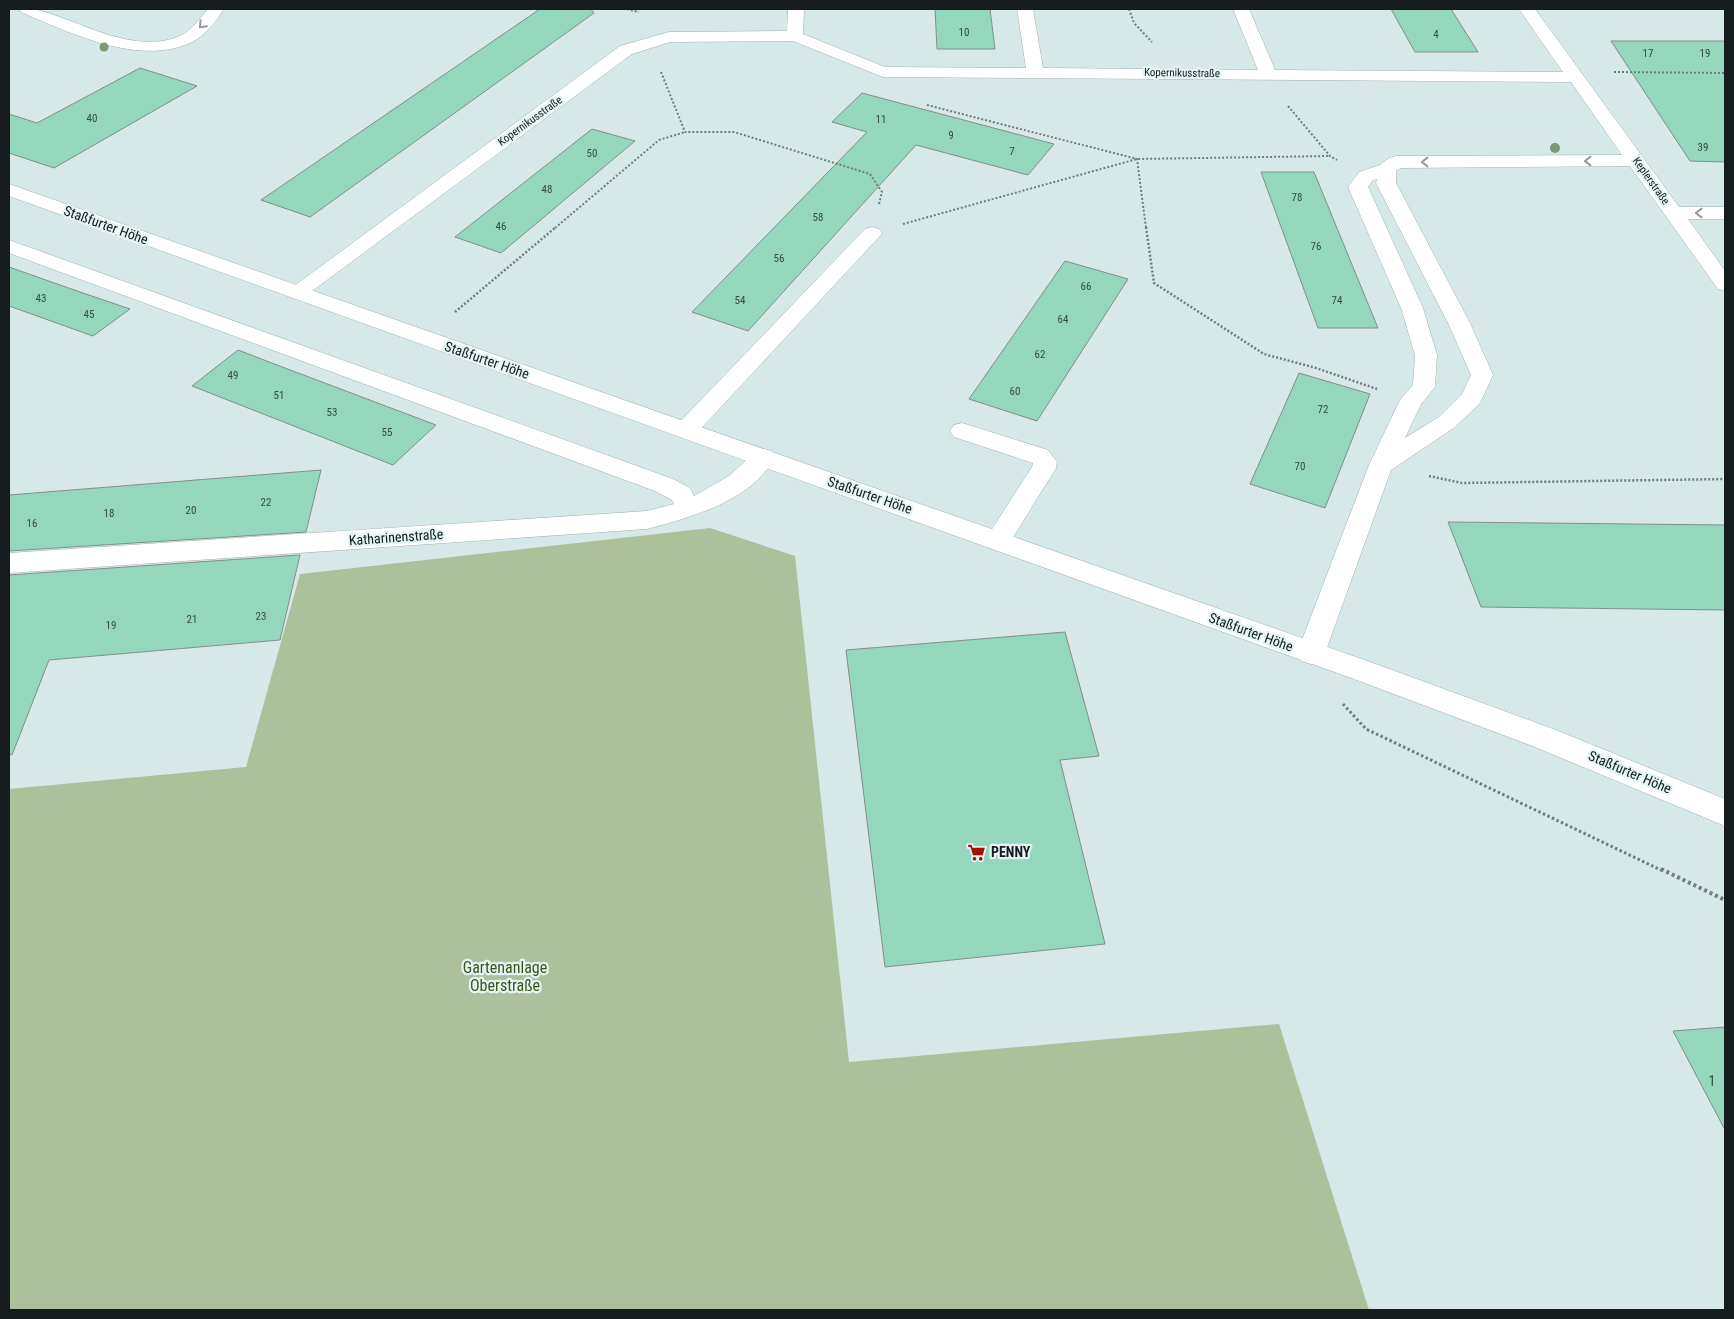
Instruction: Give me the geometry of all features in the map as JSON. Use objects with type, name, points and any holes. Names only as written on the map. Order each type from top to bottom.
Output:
[{"type":"street","points":[[26,9],[94,37],[131,44],[165,45],[187,39],[204,24],[216,9]]},
{"type":"street","points":[[795,36],[796,9]]},
{"type":"street","points":[[1025,9],[1035,72]]},
{"type":"street","points":[[1241,9],[1268,74]]},
{"type":"street","name":"Keplerstraße","points":[[1527,9],[1725,284]]},
{"type":"street","name":"Kopernikusstraße","points":[[297,293],[626,50],[669,37],[795,36],[883,72],[1576,77]]},
{"type":"street","points":[[1311,654],[1382,465],[1410,400],[1424,387],[1426,355],[1412,308],[1358,187],[1383,169],[1636,160]]},
{"type":"street","points":[[1382,465],[1447,422],[1472,398],[1482,375],[1459,323],[1386,183],[1383,169]]},
{"type":"street","name":"Staßfurter Höhe","points":[[9,190],[998,540],[1551,740],[1725,813]]},
{"type":"street","points":[[1674,213],[1725,213]]},
{"type":"street","points":[[686,430],[872,233]]},
{"type":"street","points":[[9,246],[664,485],[681,494],[689,508]]},
{"type":"street","points":[[962,431],[1040,456],[1045,462],[1044,468],[998,540]]},
{"type":"street","name":"Katharinenstraße","points":[[9,563],[648,520],[714,499],[734,487],[764,457]]},
{"type":"path","points":[[650,43],[685,132]]},
{"type":"path","points":[[896,72],[894,97],[1137,159]]},
{"type":"path","points":[[1576,77],[1596,72],[1725,73]]},
{"type":"path","points":[[1268,74],[1276,92],[1330,156]]},
{"type":"path","points":[[424,338],[659,140],[685,132],[734,132],[870,174],[882,192],[872,233],[1137,159],[1330,156],[1383,169]]},
{"type":"path","points":[[1137,159],[1154,283],[1264,354],[1316,368],[1410,400]]},
{"type":"path","points":[[1382,465],[1462,483],[1725,479]]},
{"type":"path","points":[[1341,701],[1366,728],[1725,900]]},
{"type":"green space","name":"Gartenanlage Oberstraße","points":[[710,528],[795,556],[849,1062],[1279,1024],[1369,1310],[9,1310],[9,789],[246,767],[300,574]]},
{"type":"building","points":[[540,9],[591,9],[594,13],[310,217],[261,200]]},
{"type":"building","points":[[935,9],[990,9],[995,49],[937,49]]},
{"type":"building","points":[[1391,9],[1451,9],[1478,52],[1415,52]]},
{"type":"building","points":[[1611,41],[1725,41],[1725,162],[1690,161]]},
{"type":"building","points":[[140,68],[197,86],[54,168],[9,153],[9,114],[37,123]]},
{"type":"building","points":[[862,93],[1054,144],[1028,175],[916,145],[748,331],[692,312],[867,132],[832,122]]},
{"type":"building","points":[[592,129],[635,141],[501,253],[455,237]]},
{"type":"building","points":[[1261,172],[1314,172],[1378,328],[1318,328]]},
{"type":"building","points":[[1065,261],[1128,279],[1037,421],[969,399]]},
{"type":"building","points":[[9,267],[130,309],[93,336],[9,306]]},
{"type":"building","points":[[238,350],[436,425],[393,465],[192,386]]},
{"type":"building","points":[[1299,373],[1370,394],[1325,508],[1250,484]]},
{"type":"building","points":[[321,470],[306,532],[9,551],[9,495]]},
{"type":"building","points":[[1448,522],[1725,525],[1725,610],[1481,607]]},
{"type":"building","points":[[300,555],[280,640],[49,660],[12,755],[9,754],[9,575]]},
{"type":"building","name":"PENNY","points":[[1065,632],[1099,756],[1060,760],[1105,944],[885,967],[846,650]]},
{"type":"building","points":[[1725,1027],[1725,1130],[1673,1031]]},
{"type":"place","name":"PENNY","points":[[977,852]]}]
